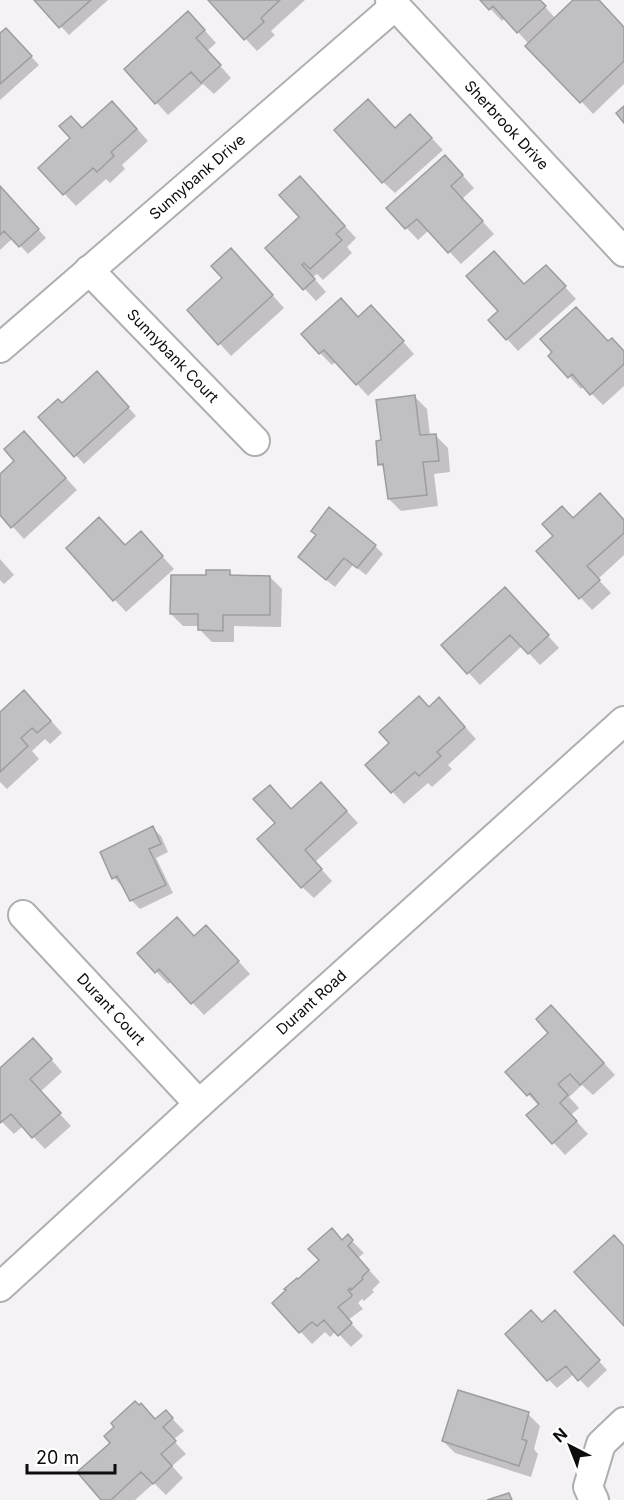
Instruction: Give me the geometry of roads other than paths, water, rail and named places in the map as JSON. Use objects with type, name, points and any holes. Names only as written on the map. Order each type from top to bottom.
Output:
[{"type":"street","name":"Sherbrook Drive","points":[[392,3],[624,252]]},
{"type":"street","name":"Sunnybank Drive","points":[[0,348],[392,3]]},
{"type":"street","name":"Sunnybank Court","points":[[89,270],[255,441]]},
{"type":"street","name":"Durant Road","points":[[0,1287],[199,1104],[624,722]]},
{"type":"street","name":"Durant Court","points":[[23,915],[199,1104]]},
{"type":"street","points":[[594,1500],[588,1487],[601,1444],[624,1422]]}]
